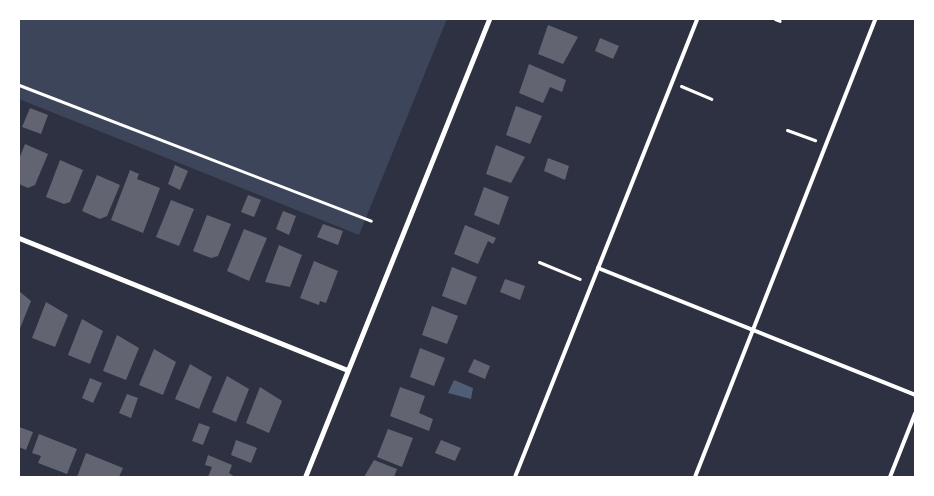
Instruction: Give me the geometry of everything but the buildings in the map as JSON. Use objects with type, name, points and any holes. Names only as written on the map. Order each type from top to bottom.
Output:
[{"type":"street","points":[[305,477],[489,19]]},
{"type":"street","points":[[19,238],[348,370]]},
{"type":"lane","points":[[515,477],[697,19]]},
{"type":"lane","points":[[694,477],[875,19]]},
{"type":"lane","points":[[598,268],[915,395]]},
{"type":"lane","points":[[890,477],[915,414]]},
{"type":"path","points":[[775,19],[780,20]]},
{"type":"path","points":[[672,82],[711,99]]},
{"type":"path","points":[[19,84],[371,221]]},
{"type":"path","points":[[787,130],[826,143]]},
{"type":"path","points":[[539,262],[592,284]]},
{"type":"shaded area","points":[[19,19],[447,19],[359,235],[19,99]]},
{"type":"shaded area","points":[[454,380],[473,388],[471,399],[448,393]]}]
